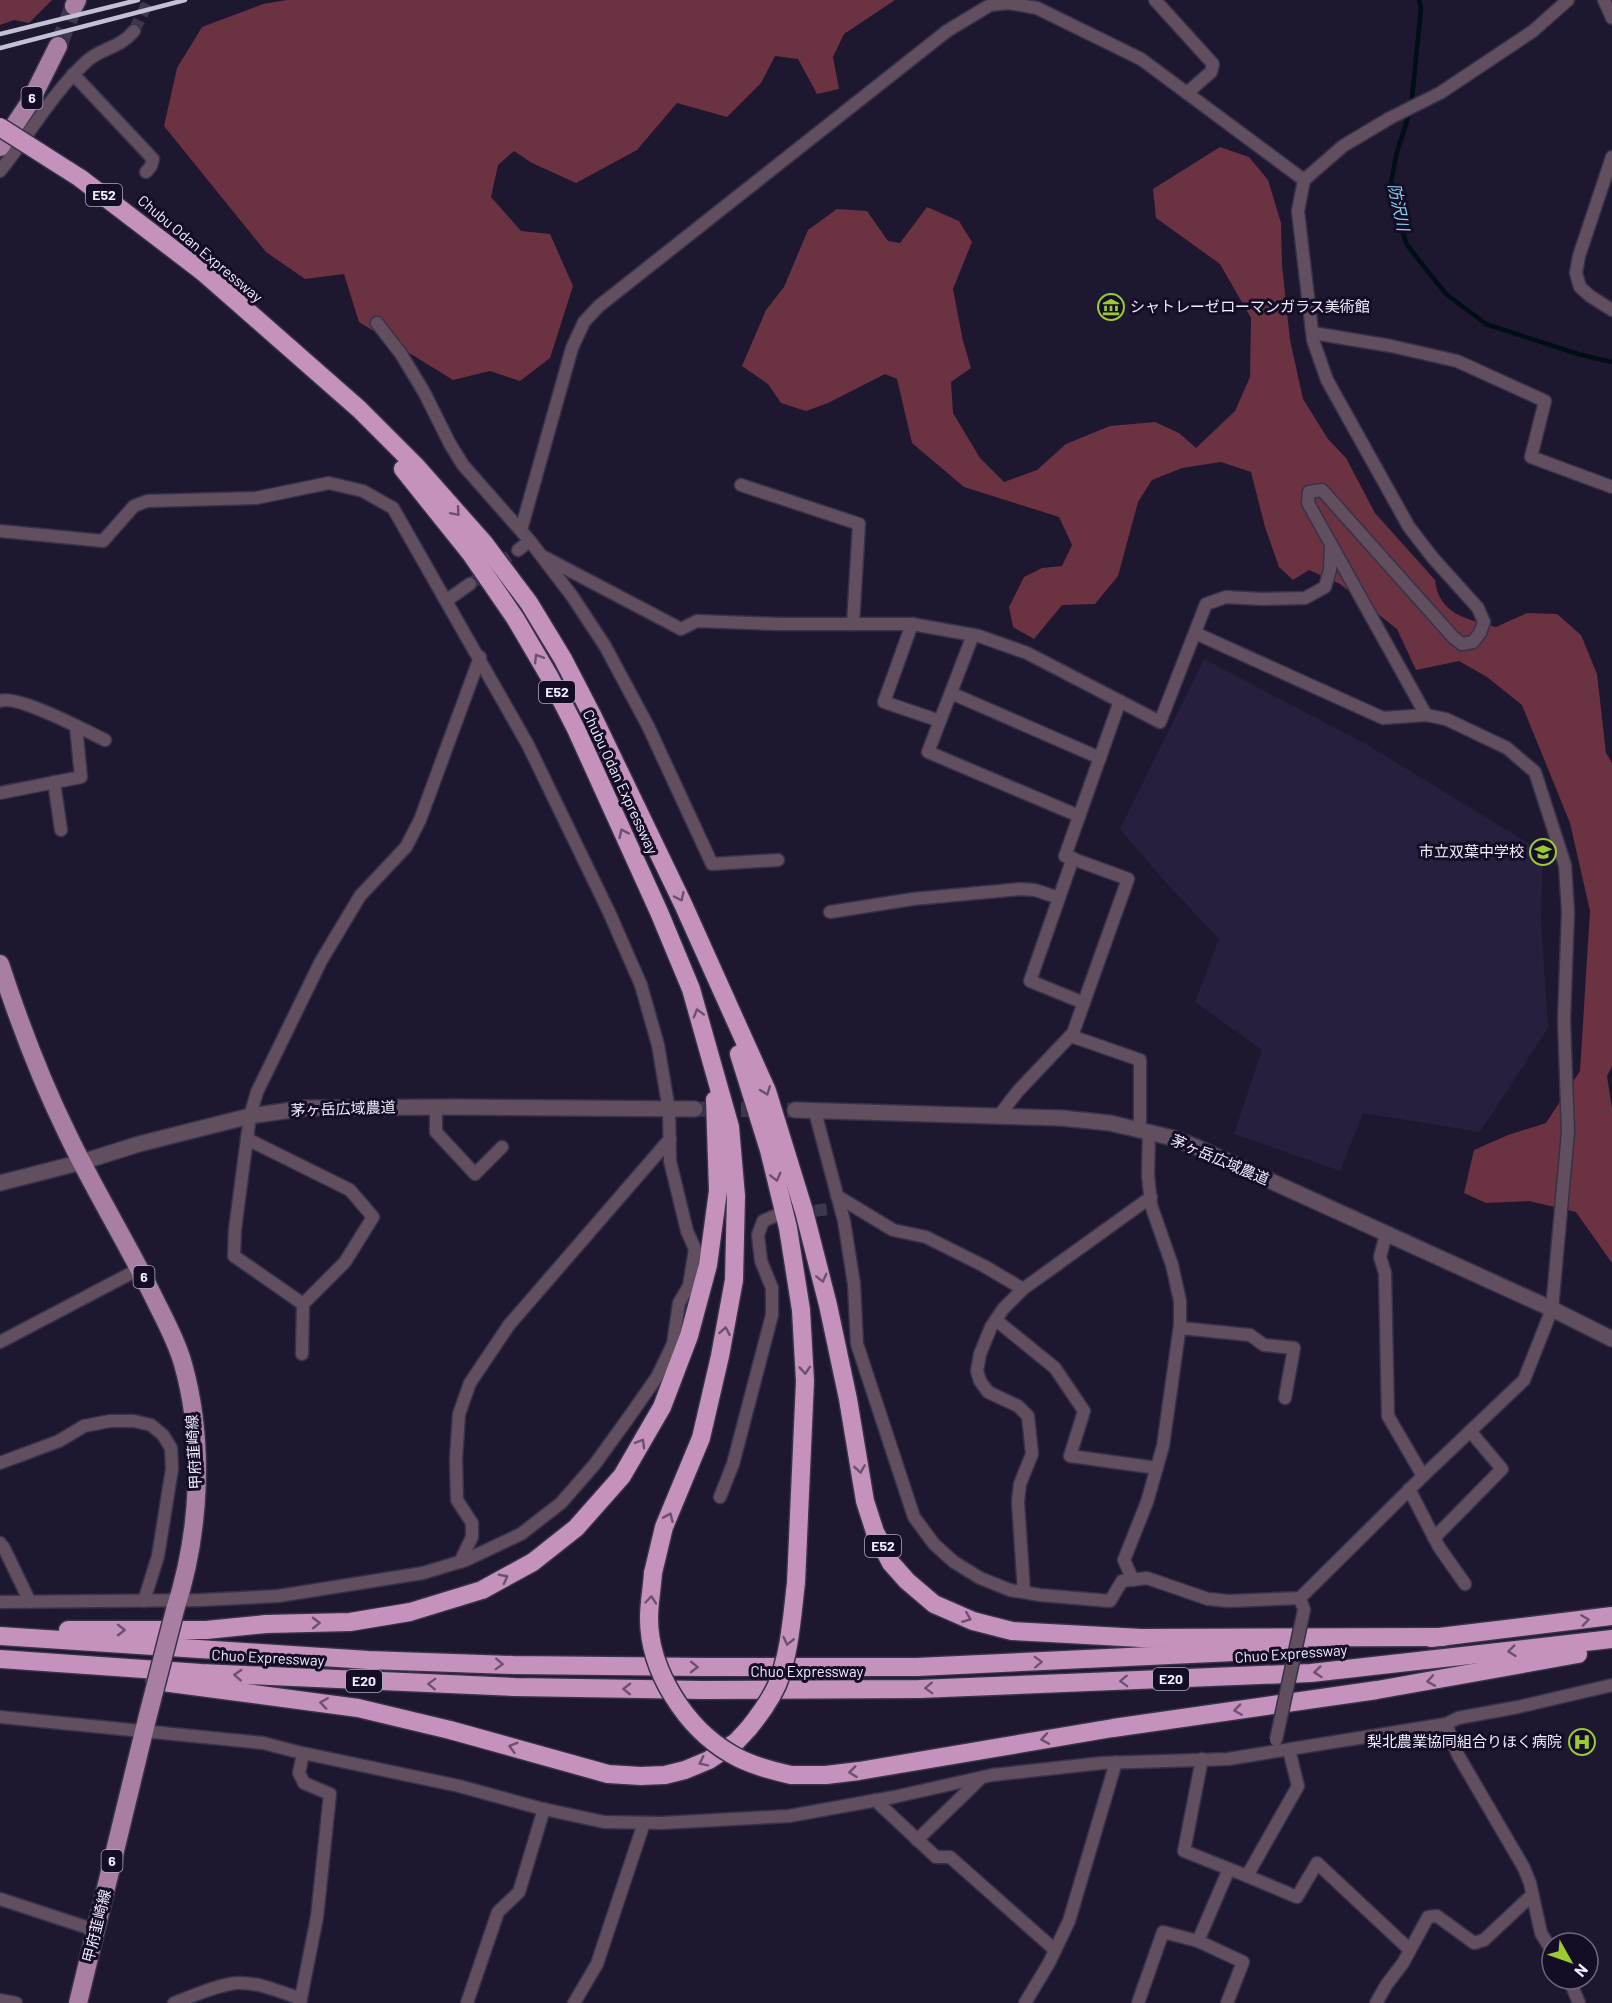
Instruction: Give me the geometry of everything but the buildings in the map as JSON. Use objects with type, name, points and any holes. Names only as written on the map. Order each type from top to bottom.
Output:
[{"type":"highway","name":"Chubu Odan Expressway","points":[[0,127],[80,178],[203,272],[359,409],[416,465],[484,543],[529,603],[563,659],[683,904],[717,981]]},
{"type":"highway","name":"Chubu Odan Expressway","points":[[310,368],[406,472],[471,554],[515,618],[549,676],[576,729],[659,912],[691,989],[714,1069]]},
{"type":"highway","points":[[0,1659],[358,1708],[450,1730],[608,1774],[641,1776],[685,1770],[709,1760],[736,1742],[765,1707],[777,1683],[791,1625],[796,1583],[805,1381],[801,1310],[788,1228],[769,1150],[717,981]]},
{"type":"highway","name":"E52","points":[[717,981],[766,1091],[804,1211],[828,1305],[848,1399],[865,1501],[875,1532],[891,1563],[907,1581],[934,1604],[973,1621],[1012,1631],[1142,1638],[1443,1637]]},
{"type":"highway","points":[[0,1630],[206,1630],[266,1624],[350,1622],[410,1612],[482,1590],[533,1562],[576,1528],[622,1476],[662,1407],[689,1336],[708,1265],[718,1191],[714,1069]]},
{"type":"highway","name":"E52","points":[[714,1069],[731,1138],[736,1196],[734,1280],[720,1356],[701,1438],[664,1527],[653,1573],[649,1619],[654,1650],[664,1680],[682,1711],[730,1754],[757,1766],[791,1775],[826,1775],[859,1771],[1113,1728],[1377,1690],[1612,1647]]},
{"type":"highway","name":"Chuo Expressway","points":[[0,1636],[368,1660],[513,1665],[940,1666],[1310,1648],[1443,1637],[1612,1617]]},
{"type":"highway","name":"Chuo Expressway","points":[[0,1659],[237,1675],[515,1687],[703,1690],[919,1689],[1311,1673],[1612,1639]]},
{"type":"main road","name":"6","points":[[0,147],[30,102],[58,46]]},
{"type":"main road","name":"甲府韮崎線","points":[[0,964],[33,1060],[82,1162],[168,1327],[183,1363],[196,1432],[198,1490],[184,1578],[78,2003]]},
{"type":"street","points":[[1155,0],[1213,64],[1211,72],[1187,93]]},
{"type":"street","points":[[1426,715],[1308,503],[1309,492],[1322,490],[1453,637],[1462,644],[1473,642],[1484,622],[1478,608],[1433,558],[1409,527],[1327,380],[1312,333],[1298,211],[1304,180],[1343,146],[1390,118],[1440,93],[1533,31],[1568,0]]},
{"type":"street","points":[[1604,0],[1612,18]]},
{"type":"street","points":[[521,530],[572,348],[584,322],[599,306],[947,31],[990,5],[1009,3],[1037,8],[1141,59],[1304,180]]},
{"type":"street","points":[[0,171],[73,74],[89,58],[126,41],[134,32]]},
{"type":"street","points":[[73,74],[153,159],[152,166],[146,172]]},
{"type":"street","points":[[1612,157],[1579,256],[1576,273],[1580,287],[1612,310]]},
{"type":"street","points":[[377,323],[401,354],[463,465],[542,556],[591,626],[648,726],[711,864],[778,860]]},
{"type":"street","points":[[1312,333],[1391,346],[1457,361],[1545,401],[1531,457],[1612,487]]},
{"type":"street","points":[[0,531],[103,542],[134,506],[147,501],[256,498],[329,483],[363,491],[393,508],[480,657],[528,745],[609,912],[641,985],[658,1046],[669,1110],[670,1161],[687,1231],[695,1249],[689,1286],[679,1303],[673,1344],[657,1377],[595,1464],[561,1503],[521,1534],[460,1562],[423,1574],[278,1596],[177,1605],[144,1601],[0,1602]]},
{"type":"street","points":[[741,485],[859,524],[853,624]]},
{"type":"street","points":[[518,550],[530,541]]},
{"type":"street","points":[[542,556],[681,629],[697,621],[779,624],[912,624],[973,634],[1027,653],[1160,722],[1206,604],[1226,597],[1305,598],[1325,587],[1330,570],[1331,543]]},
{"type":"street","points":[[447,600],[470,584]]},
{"type":"street","points":[[912,624],[884,702],[940,721]]},
{"type":"street","points":[[1195,633],[1383,718],[1426,715],[1446,719],[1506,748],[1535,772],[1565,865],[1568,912],[1564,1020],[1568,1132],[1552,1309],[1524,1380],[1409,1489],[1302,1604],[1275,1746]]},
{"type":"street","points":[[973,634],[928,752],[1079,816]]},
{"type":"street","points":[[303,1304],[234,1256],[235,1229],[250,1116],[257,1092],[321,961],[360,896],[406,847],[420,820],[480,657]]},
{"type":"street","points":[[951,693],[1100,758]]},
{"type":"street","points":[[0,701],[4,699],[28,704],[105,740]]},
{"type":"street","points":[[998,1117],[1018,1091],[1071,1036],[1128,879],[1065,856],[1120,701]]},
{"type":"street","points":[[0,793],[81,777],[76,726]]},
{"type":"street","points":[[54,782],[61,830]]},
{"type":"street","points":[[1073,858],[1030,981],[1084,1003]]},
{"type":"street","points":[[830,912],[913,899],[1020,889],[1035,890],[1059,898]]},
{"type":"street","points":[[1071,1036],[1140,1060],[1150,1197],[1172,1265],[1180,1301],[1180,1328],[1163,1446],[1147,1502],[1124,1560],[1133,1580]]},
{"type":"street","points":[[436,1107],[436,1132],[475,1174],[502,1147]]},
{"type":"street","name":"茅ヶ岳広域農道","points":[[0,1183],[250,1116],[306,1108],[695,1109]]},
{"type":"street","name":"茅ヶ岳広域農道","points":[[795,1110],[1060,1118],[1110,1123],[1144,1131],[1196,1147],[1552,1309],[1612,1339]]},
{"type":"street","points":[[815,1112],[854,1284],[857,1344],[914,1517],[934,1544],[954,1562],[980,1578],[1010,1590],[1110,1601],[1122,1581],[1147,1578],[1208,1599],[1302,1604]]},
{"type":"street","points":[[247,1139],[350,1190],[373,1217],[345,1262],[303,1304],[302,1354]]},
{"type":"street","points":[[460,1562],[472,1537],[472,1522],[457,1500],[456,1459],[459,1414],[471,1383],[510,1325],[670,1139]]},
{"type":"street","points":[[1024,1592],[1018,1502],[1020,1484],[1032,1454],[1028,1416],[1018,1406],[988,1392],[980,1382],[977,1371],[980,1354],[1003,1309],[1023,1289],[1150,1197]]},
{"type":"street","points":[[835,1204],[892,1230],[926,1237],[984,1266],[1023,1289]]},
{"type":"street","points":[[720,1497],[733,1464],[772,1315],[772,1288],[761,1261],[758,1235],[763,1221],[777,1215]]},
{"type":"street","points":[[1386,1234],[1380,1257],[1385,1273],[1388,1416],[1423,1476]]},
{"type":"street","points":[[0,1342],[139,1269]]},
{"type":"street","points":[[996,1320],[1055,1368],[1084,1411],[1070,1456],[1157,1468]]},
{"type":"street","points":[[1180,1328],[1250,1335],[1264,1345],[1294,1348],[1285,1398]]},
{"type":"street","points":[[0,1463],[59,1441],[84,1426],[110,1421],[134,1421],[151,1425],[164,1435],[171,1448],[172,1469],[158,1556],[144,1601]]},
{"type":"street","points":[[1434,1538],[1502,1469],[1470,1431]]},
{"type":"street","points":[[171,1457],[197,1460]]},
{"type":"street","points":[[1409,1489],[1434,1538],[1465,1584]]},
{"type":"street","points":[[0,1543],[30,1602]]},
{"type":"street","points":[[0,1717],[146,1726],[263,1743],[303,1754],[459,1786],[544,1809],[604,1822],[644,1823],[789,1816],[981,1778],[1116,1762],[1228,1759],[1275,1746],[1289,1750],[1446,1724],[1458,1718],[1518,1707],[1612,1685]]},
{"type":"street","points":[[1446,1724],[1458,1755],[1524,1868],[1541,1931]]},
{"type":"street","points":[[1247,1876],[1298,1786],[1289,1750]]},
{"type":"street","points":[[174,2003],[208,1990],[237,1983],[262,1986],[300,2001],[317,1917],[330,1794],[304,1783],[299,1773],[303,1754]]},
{"type":"street","points":[[1202,1760],[1184,1851],[1297,1897],[1317,1863],[1410,1950]]},
{"type":"street","points":[[1025,2003],[1069,1921],[1116,1762]]},
{"type":"street","points":[[917,1840],[981,1778]]},
{"type":"street","points":[[875,1800],[936,1857],[950,1857],[1055,1950]]},
{"type":"street","points":[[470,2002],[498,1912],[519,1892],[544,1809]]},
{"type":"street","points":[[575,2003],[597,1964],[644,1823]]},
{"type":"street","points":[[1198,1941],[1229,1869]]},
{"type":"street","points":[[1376,2003],[1428,1917],[1437,1916],[1474,1943],[1484,1940],[1532,1895]]},
{"type":"street","points":[[0,1899],[95,1930]]},
{"type":"street","points":[[1138,2003],[1163,1932],[1198,1941],[1243,1962],[1227,2003]]},
{"type":"street","points":[[0,2000],[16,2003]]},
{"type":"shaded area","points":[[0,0],[52,0],[29,23],[14,20],[0,25]]},
{"type":"shaded area","points":[[287,0],[895,0],[844,34],[833,57],[839,89],[817,94],[798,59],[775,56],[761,83],[727,117],[677,103],[637,150],[576,183],[532,163],[514,151],[498,165],[491,197],[521,231],[550,234],[573,286],[550,358],[520,381],[490,371],[453,380],[359,322],[344,274],[305,279],[266,252],[164,126],[177,68],[202,27],[263,4]]},
{"type":"shaded area","points":[[1220,147],[1249,157],[1268,180],[1281,223],[1282,265],[1290,340],[1303,399],[1328,439],[1346,458],[1375,513],[1435,580],[1442,601],[1456,614],[1496,627],[1527,613],[1557,614],[1581,635],[1597,674],[1606,753],[1612,763],[1612,1066],[1607,1076],[1612,1109],[1612,1263],[1576,1212],[1529,1201],[1486,1203],[1464,1193],[1474,1150],[1508,1135],[1546,1123],[1580,1071],[1590,911],[1570,823],[1522,705],[1487,677],[1459,661],[1416,670],[1397,629],[1340,584],[1309,570],[1293,580],[1279,567],[1265,527],[1251,472],[1221,462],[1182,468],[1152,480],[1138,502],[1118,576],[1095,604],[1062,605],[1034,639],[1013,627],[1009,607],[1024,577],[1042,568],[1062,566],[1072,545],[1059,517],[964,487],[912,443],[897,379],[885,374],[828,403],[806,411],[781,403],[768,384],[742,366],[766,310],[784,287],[808,230],[837,209],[867,211],[888,241],[900,243],[927,207],[959,221],[972,242],[953,289],[963,341],[971,368],[951,382],[953,413],[980,458],[1004,482],[1037,470],[1066,444],[1110,426],[1155,422],[1179,433],[1196,448],[1235,411],[1250,377],[1251,318],[1220,264],[1156,218],[1153,189]]},
{"type":"shaded area","points":[[1204,659],[1366,744],[1543,852],[1541,920],[1548,1028],[1480,1132],[1363,1113],[1340,1171],[1234,1134],[1262,1050],[1195,1002],[1219,939],[1120,829]]},
{"type":"waterway","name":"防沢川","points":[[1419,0],[1421,8],[1411,108],[1397,152],[1391,182],[1397,214],[1407,245],[1446,294],[1486,324],[1578,354],[1612,362]]},
{"type":"tunnel","points":[[134,31],[149,0]]},
{"type":"tunnel","points":[[58,46],[74,6]]},
{"type":"tunnel","points":[[470,584],[518,550]]},
{"type":"tunnel","points":[[695,1109],[795,1110]]},
{"type":"tunnel","points":[[797,1213],[829,1209]]},
{"type":"railway","points":[[0,34],[138,0]]},
{"type":"railway","points":[[0,48],[185,0]]},
{"type":"place","name":"シャトレーゼローマンガラス美術館","points":[[1111,307]]},
{"type":"place","name":"市立双葉中学校","points":[[1543,852]]},
{"type":"place","name":"梨北農業協同組合りほく病院","points":[[1582,1742]]}]
